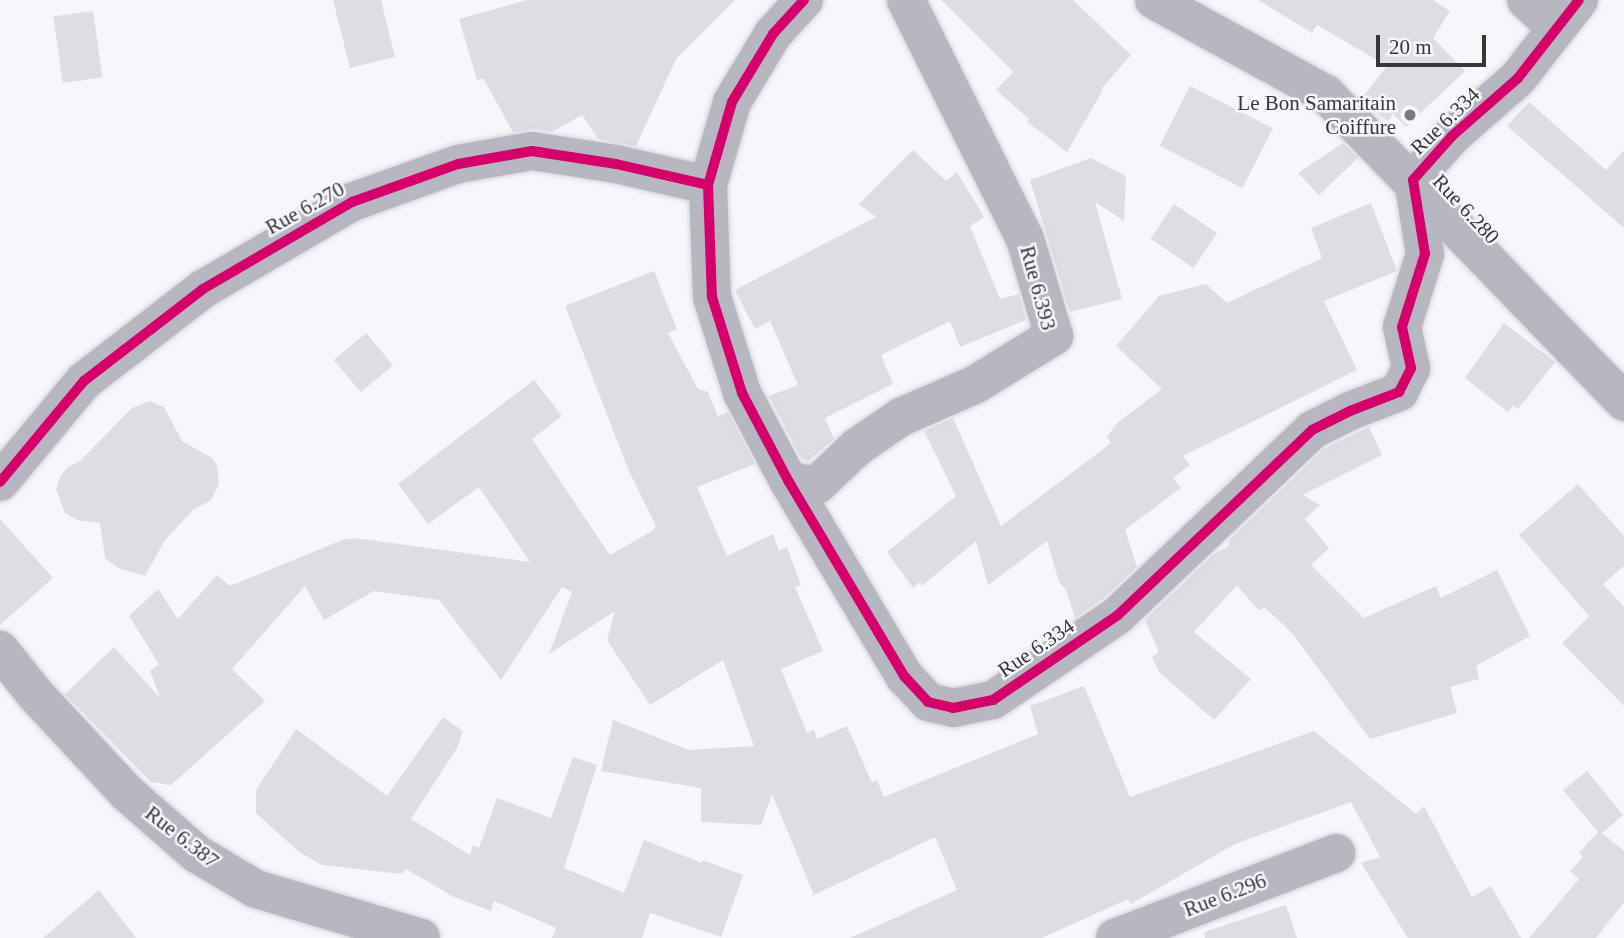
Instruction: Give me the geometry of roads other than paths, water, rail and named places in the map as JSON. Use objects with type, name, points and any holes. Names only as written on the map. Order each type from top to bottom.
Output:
[{"type":"street","name":"Rue 6.334","points":[[804,0],[773,34],[732,102],[708,185],[712,297],[742,393],[789,482],[905,677],[928,702],[953,708],[993,701],[1118,615],[1312,430],[1350,411],[1399,393],[1411,368],[1402,327],[1424,254],[1412,180],[1452,136],[1518,78],[1567,14]]},
{"type":"street","name":"Rue 6.393","points":[[789,482],[817,485],[857,447],[901,417],[976,384],[1054,336],[1025,239],[906,0]]},
{"type":"street","name":"Rue 6.280","points":[[1154,0],[1326,94],[1624,402]]},
{"type":"street","points":[[1526,0],[1567,14]]},
{"type":"street","name":"Rue 6.270","points":[[0,482],[85,381],[203,289],[352,201],[458,164],[532,151],[616,164],[708,185]]},
{"type":"street","name":"Rue 6.387","points":[[0,650],[35,694],[127,793],[197,854],[256,889],[421,938]]},
{"type":"street","name":"Rue 6.296","points":[[1115,938],[1336,853]]},
{"type":"place","name":"Le Bon Samaritain Coiffure","points":[[1410,115]]}]
